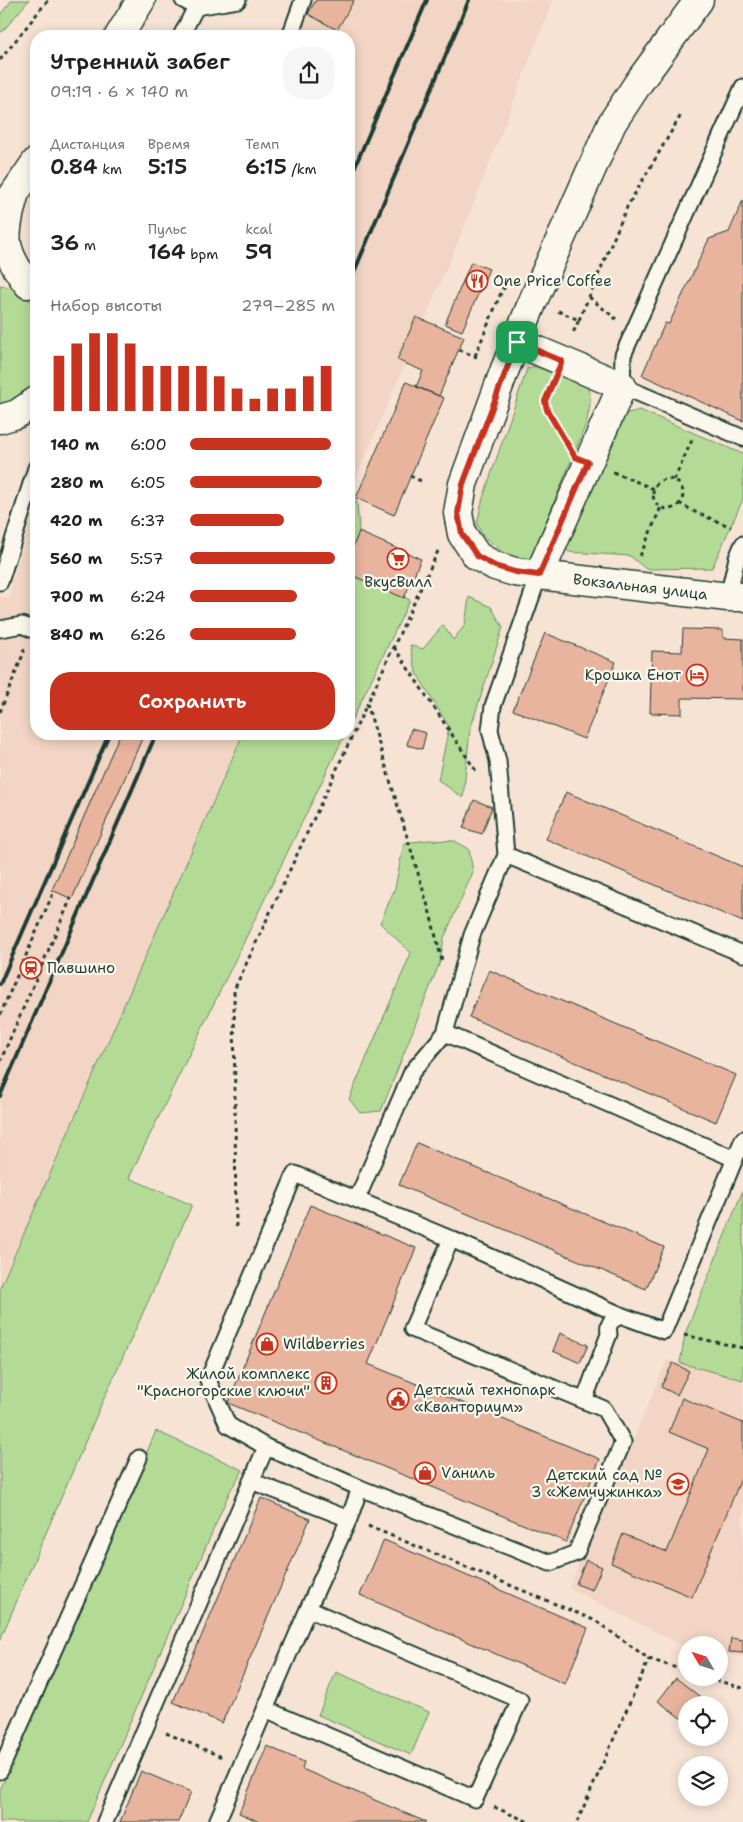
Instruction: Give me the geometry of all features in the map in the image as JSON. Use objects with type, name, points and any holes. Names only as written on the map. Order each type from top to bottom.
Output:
[{"type":"street","points":[[123,30],[141,0]]},
{"type":"street","name":"Вокзальная улица","points":[[699,0],[639,82],[612,123],[517,342],[463,484],[458,513],[462,534],[477,556],[495,566],[515,572],[736,597]]},
{"type":"street","points":[[30,171],[7,205],[6,225],[7,249],[16,268],[30,285]]},
{"type":"street","points":[[0,274],[12,276],[30,286]]},
{"type":"street","points":[[517,342],[622,386],[539,575]]},
{"type":"street","points":[[0,419],[30,408]]},
{"type":"lane","points":[[182,30],[189,4],[238,0]]},
{"type":"lane","points":[[292,30],[303,0]]},
{"type":"lane","points":[[743,87],[622,356],[622,386],[743,438]]},
{"type":"lane","points":[[0,582],[30,487]]},
{"type":"lane","points":[[736,597],[736,558],[743,544]]},
{"type":"lane","points":[[357,1199],[412,1072],[445,1034],[472,935],[506,855],[498,761],[490,730],[493,706],[539,575]]},
{"type":"lane","points":[[0,629],[22,625],[30,628]]},
{"type":"lane","points":[[506,855],[743,954]]},
{"type":"lane","points":[[445,1034],[735,1160]]},
{"type":"lane","points":[[451,1239],[412,1329],[604,1409],[623,1442],[576,1553],[550,1563],[360,1488],[266,1447],[228,1425],[208,1380],[296,1174],[451,1239],[622,1316],[664,1331],[743,1139]]},
{"type":"lane","points":[[584,1401],[610,1334],[608,1327],[610,1322],[622,1316]]},
{"type":"lane","points":[[105,1822],[266,1447]]},
{"type":"lane","points":[[0,1771],[139,1458]]},
{"type":"lane","points":[[251,1481],[350,1519]]},
{"type":"lane","points":[[217,1822],[308,1609],[350,1519],[360,1488]]},
{"type":"lane","points":[[265,1710],[476,1799],[520,1700],[308,1609]]},
{"type":"path","points":[[0,60],[48,0]]},
{"type":"path","points":[[654,489],[575,457],[547,410],[545,401],[627,207],[681,115]]},
{"type":"path","points":[[475,356],[503,288],[509,291]]},
{"type":"path","points":[[589,297],[633,333]]},
{"type":"path","points":[[554,309],[579,320]]},
{"type":"path","points":[[674,480],[701,420]]},
{"type":"path","points":[[410,476],[421,481]]},
{"type":"path","points":[[666,479],[674,480],[683,491],[680,504],[671,509],[661,507],[657,504],[654,489],[659,482],[666,479]]},
{"type":"path","points":[[680,504],[735,529]]},
{"type":"path","points":[[640,556],[661,507]]},
{"type":"path","points":[[355,730],[438,551]]},
{"type":"path","points":[[394,646],[479,774],[501,796]]},
{"type":"path","points":[[367,704],[430,913],[452,1003]]},
{"type":"path","points":[[236,1227],[234,990],[350,740]]},
{"type":"path","points":[[0,1015],[54,891]]},
{"type":"path","points":[[0,1062],[71,898]]},
{"type":"path","points":[[664,1331],[743,1348]]},
{"type":"path","points":[[350,1519],[596,1621],[649,1660],[678,1669]]},
{"type":"path","points":[[577,1822],[649,1660]]},
{"type":"path","points":[[728,1684],[743,1688]]},
{"type":"path","points":[[147,1724],[241,1765]]},
{"type":"path","points":[[476,1799],[529,1822]]},
{"type":"shaded area","points":[[296,0],[553,0],[466,223],[355,480],[355,30],[287,30]]},
{"type":"shaded area","points":[[30,524],[30,740],[240,740],[0,1288],[0,596],[10,598],[12,582]]},
{"type":"shaded area","name":"Детский сад № 3 «Жемчужинка»","points":[[667,1360],[743,1380],[743,1657],[728,1654],[728,1636],[678,1636],[678,1643],[569,1588]]},
{"type":"green space","points":[[12,0],[29,0],[2,32],[0,31],[0,15]]},
{"type":"green space","points":[[0,285],[15,290],[30,302],[30,390],[11,403],[0,406]]},
{"type":"green space","points":[[534,366],[587,386],[590,395],[590,405],[586,424],[532,556],[522,563],[506,555],[482,535],[477,523],[483,498],[527,369]]},
{"type":"green space","points":[[640,410],[743,454],[743,499],[712,568],[646,569],[630,556],[570,552],[563,549],[620,415]]},
{"type":"green space","points":[[355,501],[357,502],[359,532],[355,542]]},
{"type":"green space","points":[[355,577],[410,600],[355,714]]},
{"type":"green space","points":[[469,597],[491,607],[503,627],[470,730],[463,798],[438,780],[449,727],[416,672],[410,645],[423,649],[443,625],[453,640],[465,625]]},
{"type":"green space","points":[[240,740],[342,740],[129,1178],[192,1205],[101,1405],[0,1640],[0,1288]]},
{"type":"green space","points":[[428,840],[455,841],[469,849],[473,872],[444,938],[440,962],[381,1111],[360,1113],[349,1099],[411,953],[380,923],[395,888],[404,843]]},
{"type":"green space","points":[[743,1190],[743,1380],[680,1363],[685,1334]]},
{"type":"green space","points":[[156,1431],[243,1470],[230,1491],[87,1822],[0,1822],[0,1790]]},
{"type":"green space","points":[[336,1672],[429,1712],[411,1755],[318,1715]]},
{"type":"building","points":[[316,0],[354,0],[337,30],[308,14]]},
{"type":"building","points":[[743,200],[743,421],[642,375],[665,323],[669,324],[709,239],[729,232]]},
{"type":"building","points":[[471,262],[489,269],[462,331],[445,324]]},
{"type":"building","points":[[416,317],[464,337],[439,396],[416,387],[423,371],[397,360]]},
{"type":"building","points":[[406,382],[444,398],[394,515],[356,498]]},
{"type":"building","points":[[359,532],[421,559],[404,598],[355,577],[355,542]]},
{"type":"building","name":"Крошка Енот","points":[[683,629],[723,630],[723,638],[743,639],[743,699],[682,698],[682,714],[650,713],[652,651],[682,652]]},
{"type":"building","points":[[545,633],[616,662],[584,739],[513,710]]},
{"type":"building","points":[[411,729],[426,733],[422,749],[407,745]]},
{"type":"building","points":[[117,740],[141,740],[72,899],[52,890]]},
{"type":"building","points":[[566,792],[743,867],[743,922],[546,839]]},
{"type":"building","points":[[474,800],[492,807],[482,834],[463,828]]},
{"type":"building","points":[[489,970],[736,1075],[716,1122],[469,1017]]},
{"type":"building","points":[[417,1143],[664,1247],[646,1289],[399,1185]]},
{"type":"building","name":"Жилой комплекс \"Красногорские ключи\"","points":[[310,1205],[416,1248],[368,1364],[600,1459],[566,1542],[228,1403]]},
{"type":"building","points":[[560,1333],[588,1345],[580,1363],[553,1351]]},
{"type":"building","points":[[673,1363],[689,1371],[677,1395],[661,1387]]},
{"type":"building","points":[[682,1398],[743,1423],[743,1474],[692,1597],[611,1563],[623,1534],[667,1552],[709,1449],[669,1432]]},
{"type":"building","points":[[261,1498],[310,1519],[222,1723],[173,1702]]},
{"type":"building","points":[[384,1540],[588,1628],[565,1684],[360,1595]]},
{"type":"building","points":[[586,1560],[602,1567],[592,1590],[576,1584]]},
{"type":"building","points":[[731,1638],[743,1640],[743,1653],[729,1652]]},
{"type":"building","points":[[676,1678],[678,1680],[678,1686],[686,1686],[699,1696],[678,1696],[678,1716],[658,1701]]},
{"type":"building","points":[[267,1746],[304,1762],[302,1769],[426,1822],[260,1822],[239,1813]]},
{"type":"building","points":[[141,1771],[191,1792],[178,1822],[120,1822]]},
{"type":"railway","points":[[355,166],[427,0]]},
{"type":"railway","points":[[355,270],[469,0]]},
{"type":"railway","points":[[0,984],[106,740]]},
{"type":"railway","points":[[0,1096],[153,740]]},
{"type":"place","name":"One Price Coffee","points":[[477,281]]},
{"type":"place","name":"ВкусВилл","points":[[398,559]]},
{"type":"place","name":"Крошка Енот","points":[[697,675]]},
{"type":"place","name":"Павшино","points":[[31,968]]},
{"type":"place","name":"Wildberries","points":[[267,1344]]},
{"type":"place","name":"Жилой комплекс \"Красногорские ключи\"","points":[[326,1383]]},
{"type":"place","name":"Детский технопарк «Кванториум»","points":[[398,1399]]},
{"type":"place","name":"Vаниль","points":[[425,1473]]},
{"type":"place","name":"Детский сад № 3 «Жемчужинка»","points":[[678,1484]]},
{"type":"route","points":[[517,342],[562,361],[545,401],[547,410],[575,457],[588,462],[539,575],[515,572],[495,566],[477,556],[462,534],[458,513],[463,484],[505,369],[517,342]]}]
